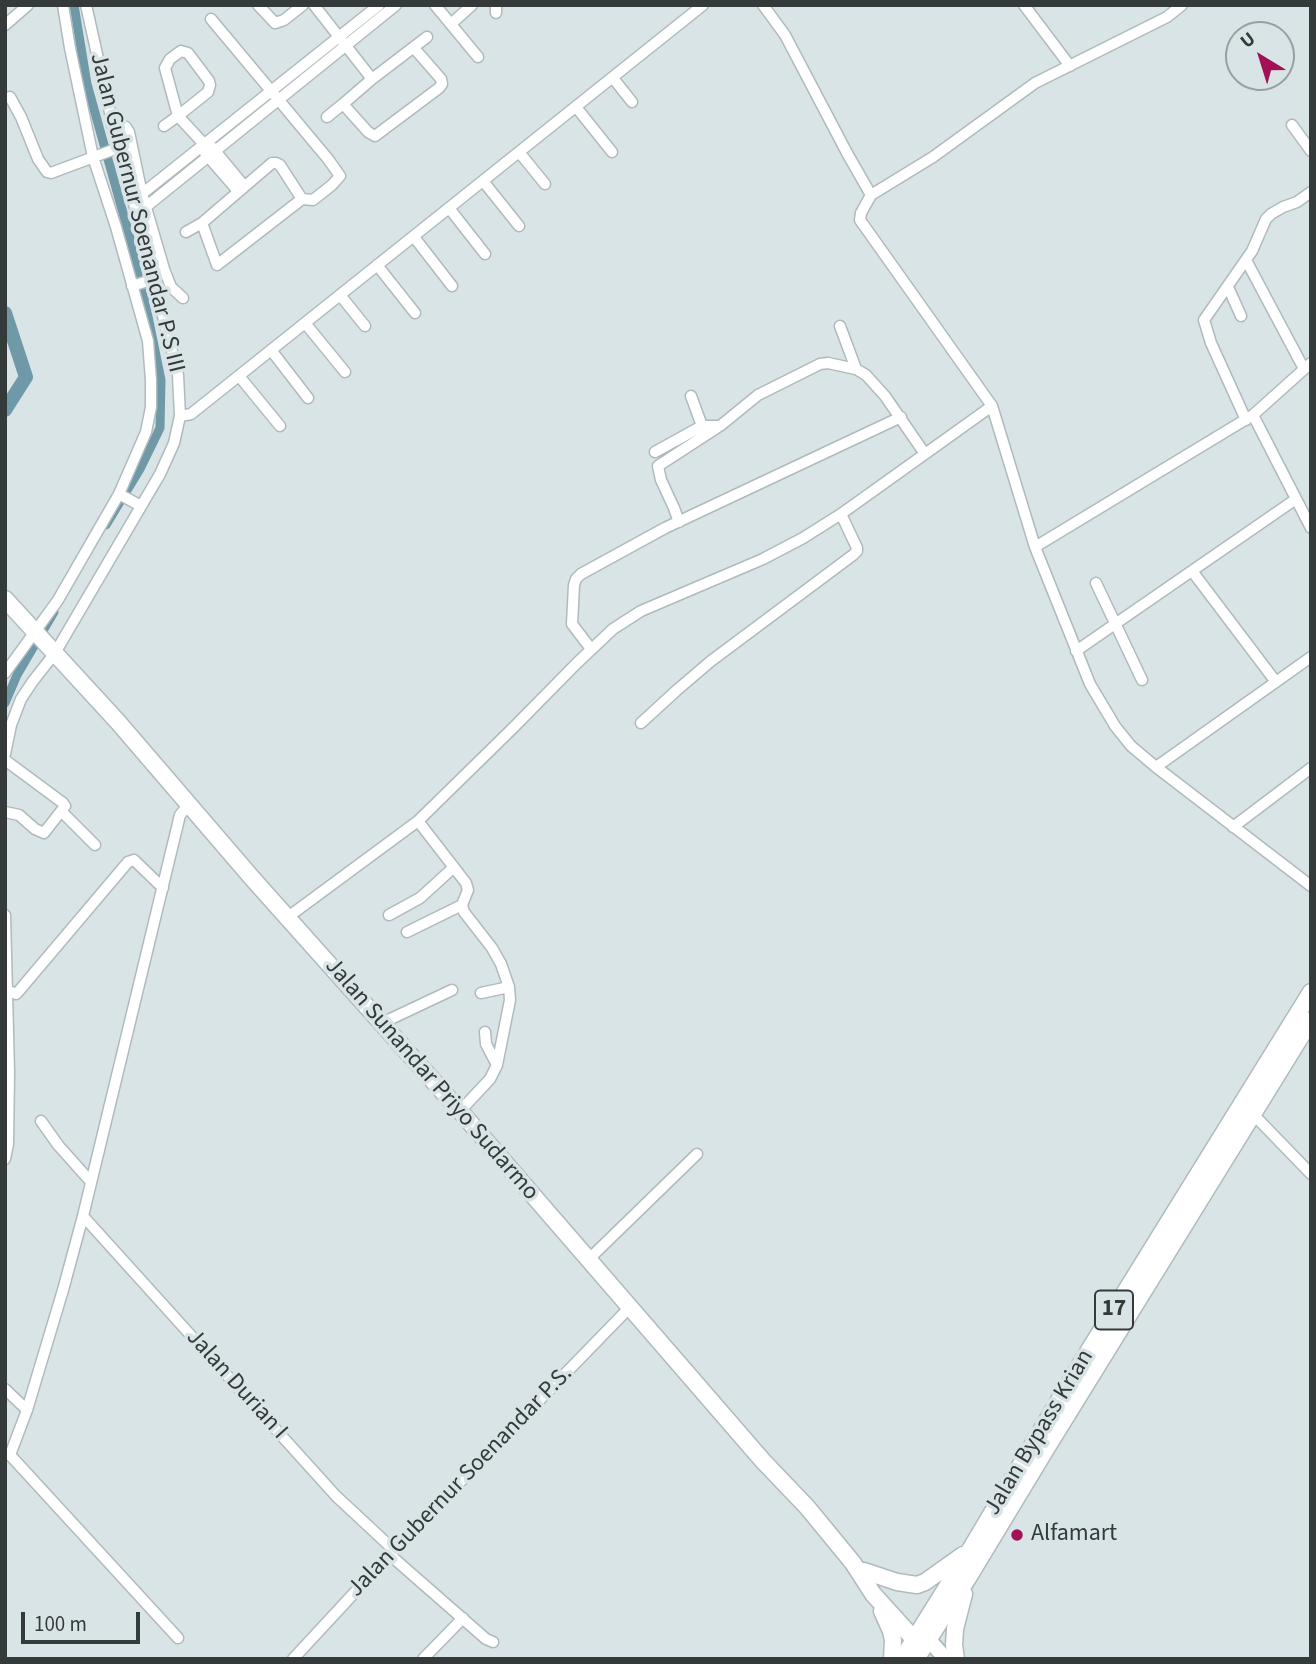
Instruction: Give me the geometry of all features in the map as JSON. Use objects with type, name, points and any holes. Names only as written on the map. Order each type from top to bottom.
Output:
[{"type":"highway","name":"Jalan Sunandar Priyo Sudarmo","points":[[5,599],[118,722],[460,1111],[763,1461],[859,1567],[922,1645]]},
{"type":"highway","name":"Jalan Bypass Krian","points":[[922,1645],[970,1550],[1100,1333],[1311,992]]},
{"type":"highway","name":"Jalan Bypass Krian","points":[[902,1659],[922,1645],[968,1578],[1311,1020]]},
{"type":"highway","points":[[859,1567],[897,1582],[917,1585],[970,1550]]},
{"type":"highway","name":"Jalan Sunandar Priyo Sudarmo","points":[[859,1567],[873,1594],[922,1645]]},
{"type":"highway","points":[[956,1659],[955,1629],[968,1578]]},
{"type":"highway","points":[[873,1594],[891,1631],[892,1659]]},
{"type":"main road","name":"Jalan Sunandar Priyo Sudarmo","points":[[922,1645],[946,1659]]},
{"type":"street","points":[[5,25],[28,5]]},
{"type":"street","points":[[5,673],[58,600],[121,495],[146,432],[151,407],[148,341],[135,286],[95,156],[63,5]]},
{"type":"street","name":"Jalan Gubernur Soenandar P.S III","points":[[5,754],[11,725],[21,699],[53,651],[138,504],[160,474],[174,443],[180,416],[178,374],[137,214],[116,149],[86,5]]},
{"type":"street","points":[[258,5],[275,23],[284,20],[303,5]]},
{"type":"street","points":[[314,5],[372,79]]},
{"type":"street","points":[[137,214],[279,100],[379,5]]},
{"type":"street","points":[[133,201],[271,91],[396,5]]},
{"type":"street","points":[[435,5],[478,57]]},
{"type":"street","points":[[451,24],[472,5]]},
{"type":"street","points":[[180,416],[191,414],[704,5]]},
{"type":"street","points":[[763,5],[785,35],[871,195]]},
{"type":"street","points":[[1024,5],[1070,66]]},
{"type":"street","points":[[1182,5],[1167,17],[1035,83],[933,157],[871,195],[860,220],[992,406],[1035,547],[1090,684],[1115,726],[1131,746],[1311,886]]},
{"type":"street","points":[[202,223],[217,265],[302,199],[313,200],[336,181],[340,174],[211,19]]},
{"type":"street","points":[[327,117],[427,37]]},
{"type":"street","points":[[343,104],[368,132],[375,136],[439,88],[441,79],[414,48]]},
{"type":"street","points":[[164,126],[178,116],[208,92],[210,85],[188,53],[181,51],[170,59],[165,68],[178,116],[241,188]]},
{"type":"street","points":[[612,78],[632,102]]},
{"type":"street","points":[[10,97],[38,159],[47,172],[51,173],[116,149]]},
{"type":"street","points":[[576,107],[612,152]]},
{"type":"street","points":[[112,125],[120,124],[129,132],[142,194],[168,280],[183,298]]},
{"type":"street","points":[[1292,125],[1311,151]]},
{"type":"street","points":[[519,152],[545,184]]},
{"type":"street","points":[[187,232],[202,223],[272,163],[282,169],[302,199]]},
{"type":"street","points":[[483,181],[519,226]]},
{"type":"street","points":[[1311,192],[1266,219],[1246,260],[1205,320],[1205,326],[1250,417],[1311,528]]},
{"type":"street","points":[[449,208],[485,254]]},
{"type":"street","points":[[414,237],[452,286]]},
{"type":"street","points":[[1035,547],[1250,417],[1307,366],[1246,260]]},
{"type":"street","points":[[377,265],[415,313]]},
{"type":"street","points":[[135,286],[152,280]]},
{"type":"street","points":[[1228,287],[1241,316]]},
{"type":"street","points":[[340,295],[365,326]]},
{"type":"street","points":[[305,323],[345,372]]},
{"type":"street","points":[[839,326],[852,363],[876,385],[926,454]]},
{"type":"street","points":[[271,350],[308,398]]},
{"type":"street","points":[[679,522],[661,480],[658,465],[720,426],[758,395],[820,364],[852,363]]},
{"type":"street","points":[[239,376],[279,426]]},
{"type":"street","points":[[691,396],[702,426]]},
{"type":"street","points":[[288,917],[418,821],[613,629],[641,611],[763,559],[803,538],[992,406]]},
{"type":"street","points":[[591,649],[572,624],[574,585],[581,574],[649,536],[901,417]]},
{"type":"street","points":[[655,452],[702,426],[720,426]]},
{"type":"street","points":[[121,495],[138,504]]},
{"type":"street","points":[[1076,651],[1296,499]]},
{"type":"street","points":[[641,723],[711,661],[857,551],[841,514]]},
{"type":"street","points":[[1192,571],[1276,682]]},
{"type":"street","points":[[1096,583],[1142,680]]},
{"type":"street","points":[[1157,767],[1311,657]]},
{"type":"street","points":[[5,760],[65,806],[37,844]]},
{"type":"street","points":[[1233,827],[1311,768]]},
{"type":"street","points":[[178,1638],[8,1455],[27,1410],[63,1290],[180,815],[189,804]]},
{"type":"street","points":[[5,812],[19,815],[44,833]]},
{"type":"street","points":[[62,812],[95,845]]},
{"type":"street","points":[[407,932],[461,905],[468,887],[418,821]]},
{"type":"street","points":[[7,990],[18,992],[128,862],[134,860],[163,888]]},
{"type":"street","points":[[389,915],[420,898],[453,868]]},
{"type":"street","points":[[460,1111],[490,1079],[497,1065],[510,1000],[509,986],[501,964],[461,905]]},
{"type":"street","points":[[5,915],[9,1096],[5,1159]]},
{"type":"street","points":[[481,993],[509,986]]},
{"type":"street","points":[[382,1023],[452,990]]},
{"type":"street","points":[[485,1032],[486,1044],[497,1065]]},
{"type":"street","points":[[1252,1113],[1311,1174]]},
{"type":"street","points":[[41,1121],[91,1182]]},
{"type":"street","points":[[588,1259],[697,1154]]},
{"type":"street","name":"Jalan Durian I","points":[[83,1216],[336,1496],[392,1552],[486,1639],[493,1642]]},
{"type":"street","name":"Jalan Gubernur Soenandar P.S.","points":[[293,1659],[392,1552],[630,1307]]},
{"type":"street","points":[[5,1389],[27,1410]]},
{"type":"street","points":[[423,1659],[463,1618]]},
{"type":"waterway","points":[[74,5],[87,84],[137,263],[161,380],[160,428],[140,469],[106,525]]},
{"type":"waterway","points":[[5,313],[26,377],[5,410]]},
{"type":"waterway","points":[[5,703],[17,675],[54,612]]},
{"type":"place","name":"Alfamart","points":[[1017,1535]]}]
